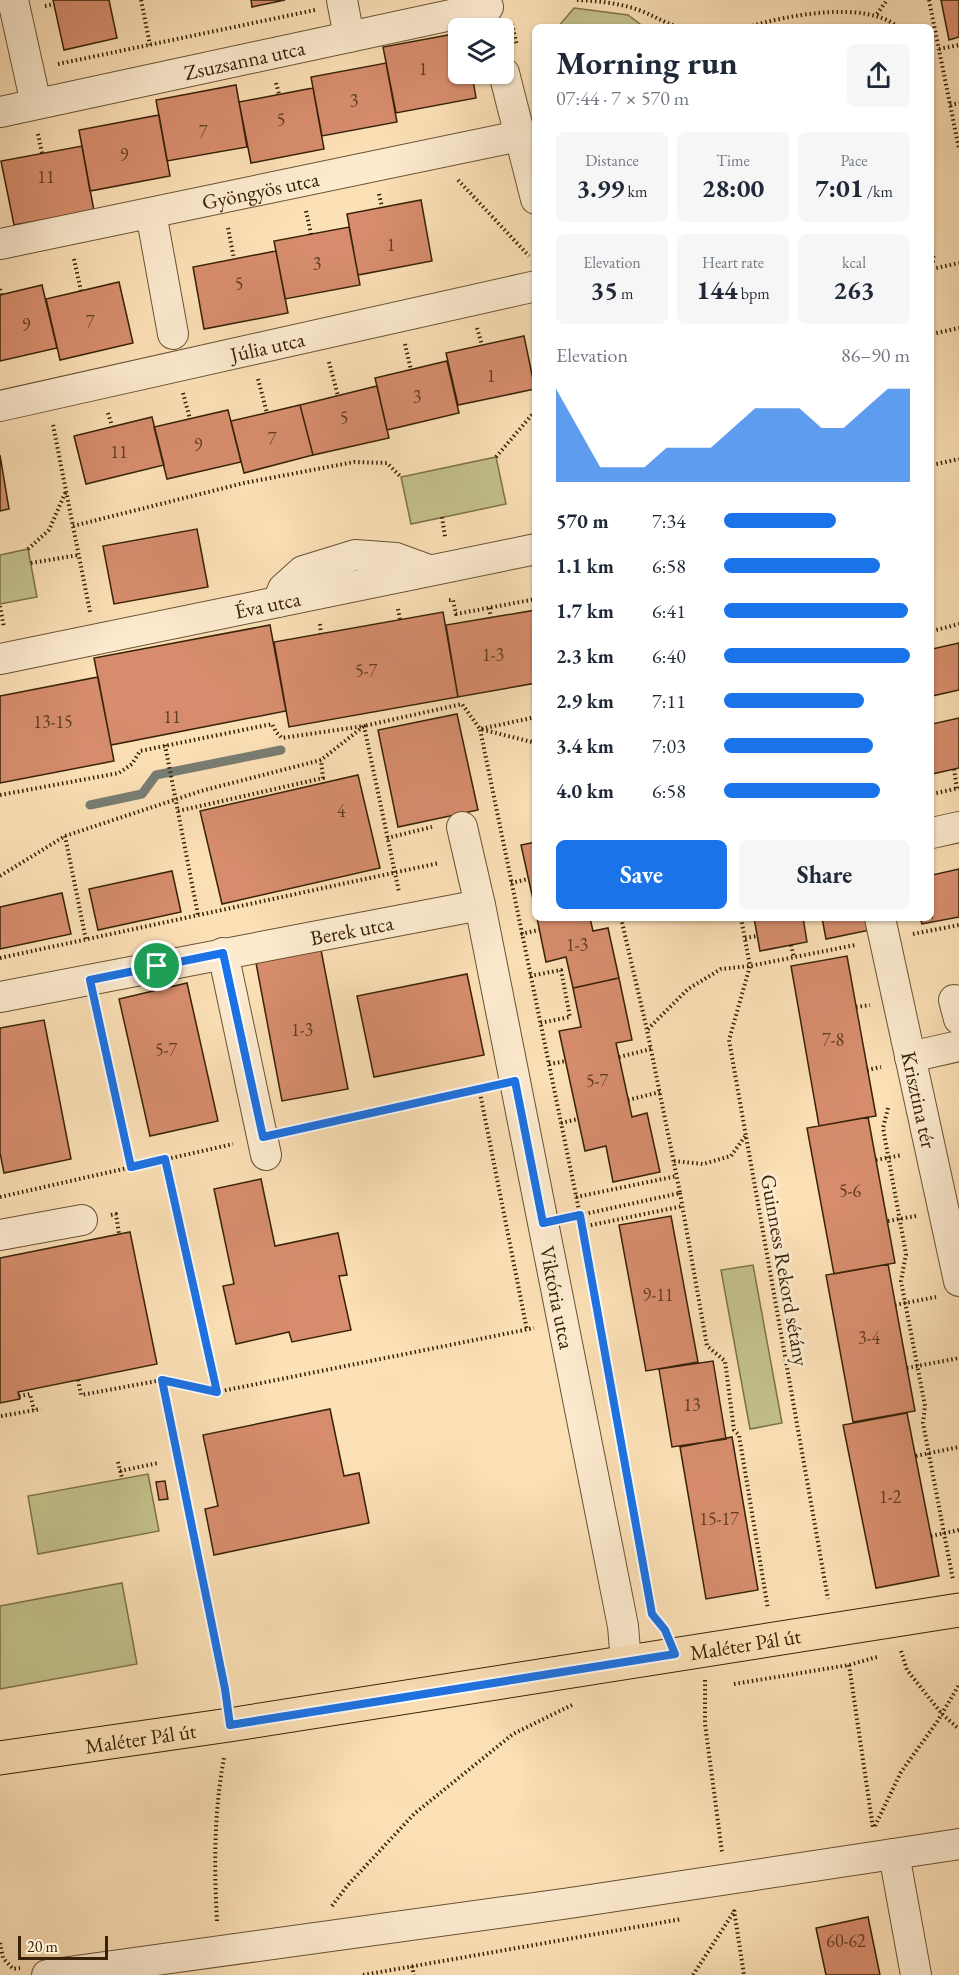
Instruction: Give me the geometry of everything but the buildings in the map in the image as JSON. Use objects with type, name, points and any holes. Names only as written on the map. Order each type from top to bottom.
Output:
[{"type":"main road","name":"Maléter Pál út","points":[[0,1758],[230,1725],[835,1629],[956,1595]]},
{"type":"street","points":[[14,0],[36,104]]},
{"type":"street","points":[[343,2],[349,37]]},
{"type":"street","name":"Zsuzsanna utca","points":[[0,112],[349,37],[495,14]]},
{"type":"street","points":[[513,84],[519,136],[532,184]]},
{"type":"street","name":"Gyöngyös utca","points":[[0,244],[519,136]]},
{"type":"street","points":[[151,213],[173,334]]},
{"type":"street","name":"Júlia utca","points":[[0,406],[532,287]]},
{"type":"street","name":"Éva utca","points":[[0,659],[532,550]]},
{"type":"street","name":"Viktória utca","points":[[462,827],[480,905],[623,1626],[626,1662]]},
{"type":"street","points":[[934,833],[959,827]]},
{"type":"street","name":"Berek utca","points":[[0,997],[480,905]]},
{"type":"street","name":"Krisztina tér","points":[[883,929],[910,1057],[948,1289]]},
{"type":"street","points":[[223,953],[265,1146]]},
{"type":"street","points":[[910,1057],[959,1046]]},
{"type":"street","points":[[0,1235],[82,1220]]},
{"type":"street","points":[[38,1971],[309,1939],[570,1903],[959,1844]]},
{"type":"street","points":[[894,1854],[916,1975]]},
{"type":"path","points":[[141,0],[150,45]]},
{"type":"path","points":[[577,0],[605,2],[640,10],[668,24]]},
{"type":"path","points":[[877,14],[887,0]]},
{"type":"path","points":[[929,0],[934,24]]},
{"type":"path","points":[[29,71],[343,2]]},
{"type":"path","points":[[758,24],[836,7],[867,10],[896,24]]},
{"type":"path","points":[[934,24],[959,149]]},
{"type":"path","points":[[939,49],[959,45]]},
{"type":"path","points":[[950,105],[959,103]]},
{"type":"path","points":[[454,175],[529,256]]},
{"type":"path","points":[[305,208],[311,234]]},
{"type":"path","points":[[228,226],[234,260]]},
{"type":"path","points":[[72,249],[81,291]]},
{"type":"path","points":[[934,269],[959,263]]},
{"type":"path","points":[[0,289],[2,294]]},
{"type":"path","points":[[934,334],[959,328]]},
{"type":"path","points":[[404,342],[411,370]]},
{"type":"path","points":[[329,361],[338,396]]},
{"type":"path","points":[[258,378],[267,412]]},
{"type":"path","points":[[180,383],[190,419]]},
{"type":"path","points":[[496,457],[532,415]]},
{"type":"path","points":[[52,423],[96,639]]},
{"type":"path","points":[[934,465],[959,459]]},
{"type":"path","points":[[73,526],[244,483],[354,462],[387,463],[401,477]]},
{"type":"path","points":[[28,549],[49,530],[66,491]]},
{"type":"path","points":[[31,563],[79,555]]},
{"type":"path","points":[[489,608],[491,618]]},
{"type":"path","points":[[398,609],[400,620]]},
{"type":"path","points":[[934,630],[959,623]]},
{"type":"path","points":[[320,624],[321,634]]},
{"type":"path","points":[[0,795],[119,773],[132,764],[140,751],[272,723],[282,738],[364,726],[462,704],[480,729],[580,1215],[633,1508]]},
{"type":"path","points":[[480,729],[532,718]]},
{"type":"path","points":[[0,876],[65,836],[201,791],[321,760],[364,726]]},
{"type":"path","points":[[364,726],[404,919]]},
{"type":"path","points":[[480,729],[532,742]]},
{"type":"path","points":[[165,745],[198,915]]},
{"type":"path","points":[[178,811],[323,778],[321,760]]},
{"type":"path","points":[[934,794],[958,788],[954,769]]},
{"type":"path","points":[[65,836],[86,940]]},
{"type":"path","points":[[0,958],[469,857]]},
{"type":"path","points":[[511,883],[528,879]]},
{"type":"path","points":[[622,921],[674,1161],[707,1346],[725,1361],[734,1430],[740,1435],[768,1613]]},
{"type":"path","name":"Guinness Rekord sétány","points":[[742,921],[750,966],[729,1040],[835,1629]]},
{"type":"path","points":[[647,1030],[688,989],[721,969],[794,957],[883,929],[959,925]]},
{"type":"path","points":[[521,934],[539,930]]},
{"type":"path","points":[[745,938],[758,936]]},
{"type":"path","points":[[791,945],[794,957]]},
{"type":"path","points":[[530,976],[561,970],[570,1017],[540,1023]]},
{"type":"path","points":[[90,980],[131,1167]]},
{"type":"path","points":[[619,1057],[651,1049]]},
{"type":"path","points":[[549,1064],[566,1061]]},
{"type":"path","points":[[0,1197],[165,1159],[265,1146],[515,1081]]},
{"type":"path","points":[[478,1089],[527,1330]]},
{"type":"path","points":[[628,1100],[660,1092]]},
{"type":"path","points":[[561,1123],[578,1119]]},
{"type":"path","points":[[883,1128],[906,1254],[901,1281],[925,1406],[923,1423],[956,1595]]},
{"type":"path","points":[[674,1161],[703,1164],[731,1156],[746,1135]]},
{"type":"path","points":[[165,1159],[217,1392]]},
{"type":"path","points":[[576,1197],[677,1176]]},
{"type":"path","points":[[543,1223],[680,1193]]},
{"type":"path","points":[[582,1227],[683,1206]]},
{"type":"path","points":[[116,1214],[119,1234]]},
{"type":"path","points":[[895,1305],[948,1289]]},
{"type":"path","points":[[78,1380],[81,1395],[162,1380],[217,1392],[563,1323]]},
{"type":"path","points":[[907,1368],[959,1358]]},
{"type":"path","points":[[162,1380],[223,1678],[230,1725],[218,1789],[215,1882],[219,1951]]},
{"type":"path","points":[[19,1396],[30,1394],[34,1410]]},
{"type":"path","points":[[1,1416],[41,1409]]},
{"type":"path","points":[[915,1456],[959,1447]]},
{"type":"path","points":[[118,1462],[122,1478]]},
{"type":"path","points":[[120,1471],[158,1463]]},
{"type":"path","points":[[932,1536],[959,1530]]},
{"type":"path","points":[[650,1602],[652,1614],[665,1630],[690,1651],[705,1724],[726,1879]]},
{"type":"path","points":[[901,1651],[907,1670],[942,1714],[959,1729]]},
{"type":"path","points":[[734,1684],[849,1665],[873,1830],[901,1772],[942,1714],[959,1685]]},
{"type":"path","points":[[309,1939],[347,1886],[414,1814],[513,1734],[577,1702]]},
{"type":"path","points":[[723,1912],[735,1910]]},
{"type":"path","points":[[693,1975],[735,1910]]},
{"type":"path","points":[[735,1910],[744,1975]]},
{"type":"path","points":[[363,1975],[689,1918]]},
{"type":"path","points":[[0,1943],[3,1958],[13,1969],[38,1971]]},
{"type":"path","points":[[412,1966],[414,1975]]},
{"type":"shaded area","points":[[574,8],[628,15],[640,24],[561,24]]},
{"type":"shaded area","points":[[496,457],[506,504],[411,524],[401,477]]},
{"type":"shaded area","points":[[28,549],[37,597],[0,604],[0,555]]},
{"type":"shaded area","points":[[753,1265],[782,1423],[750,1429],[721,1270]]},
{"type":"shaded area","points":[[148,1474],[159,1531],[38,1554],[28,1496]]},
{"type":"shaded area","points":[[122,1583],[137,1664],[0,1689],[0,1606]]},
{"type":"waterway","points":[[90,805],[142,794],[156,775],[281,750]]},
{"type":"route","points":[[223,953],[263,1137],[515,1081],[543,1223],[580,1215],[652,1614],[665,1630],[675,1654],[230,1725],[225,1689],[162,1380],[217,1392],[165,1159],[131,1167],[90,980],[157,966],[223,953]]}]
